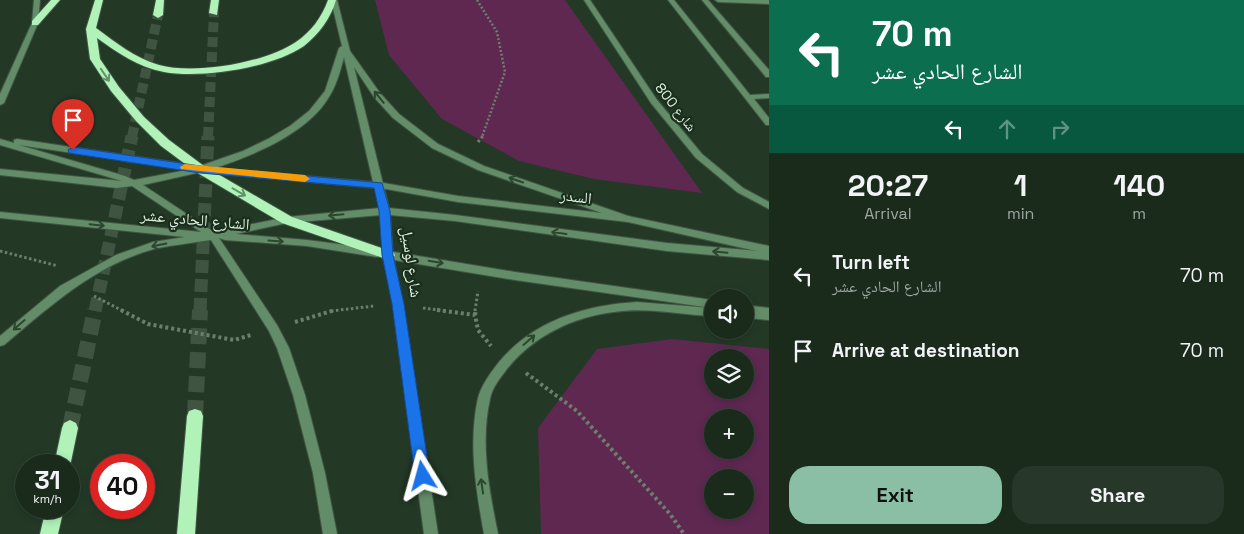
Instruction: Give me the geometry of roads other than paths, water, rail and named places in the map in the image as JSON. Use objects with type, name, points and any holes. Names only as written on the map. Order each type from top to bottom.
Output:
[{"type":"highway","points":[[35,23],[56,0]]},
{"type":"highway","points":[[99,0],[91,29],[95,59],[115,89],[140,119],[165,143],[200,170],[286,220],[388,255]]},
{"type":"highway","points":[[158,15],[160,0]]},
{"type":"highway","points":[[214,13],[216,0]]},
{"type":"highway","points":[[91,29],[133,59],[164,70],[197,70],[234,66],[295,46],[320,24],[333,0]]},
{"type":"highway","points":[[186,534],[195,416]]},
{"type":"highway","points":[[65,454],[70,428]]},
{"type":"highway","points":[[49,534],[52,519]]},
{"type":"street","points":[[0,103],[35,23],[37,0]]},
{"type":"street","name":"شارع لوسيل","points":[[333,0],[385,211],[388,255],[398,304],[431,534]]},
{"type":"street","name":"شارع 800","points":[[586,0],[654,101],[699,156],[740,190],[769,206]]},
{"type":"street","points":[[671,0],[769,123]]},
{"type":"street","points":[[705,0],[768,72]]},
{"type":"street","points":[[718,0],[769,2]]},
{"type":"street","points":[[344,47],[377,95],[396,116],[435,146],[462,160],[628,219]]},
{"type":"street","points":[[0,172],[117,185],[134,184],[200,170],[260,147],[313,112],[335,78],[344,47]]},
{"type":"street","points":[[749,97],[769,96]]},
{"type":"street","points":[[0,141],[200,170],[378,185]]},
{"type":"street","points":[[0,141],[112,174],[134,184],[213,236],[273,328],[283,348],[299,395],[319,473],[330,534]]},
{"type":"street","name":"السدر","points":[[378,185],[458,199],[628,219],[769,250]]},
{"type":"street","points":[[0,342],[22,322],[76,282],[119,258],[153,246],[213,236],[286,220],[385,211],[455,218],[667,247],[769,256]]},
{"type":"street","name":"الشارع الحادي عشر","points":[[0,215],[213,236],[307,243],[388,255]]},
{"type":"street","points":[[388,255],[515,276],[704,303]]},
{"type":"street","points":[[491,534],[481,485],[479,437],[485,396],[507,359],[535,334],[565,321],[594,312],[636,306],[704,311]]},
{"type":"street","points":[[754,311],[769,314]]},
{"type":"street","points":[[754,314],[769,314]]},
{"type":"tunnel","points":[[208,137],[214,13]]},
{"type":"tunnel","points":[[132,137],[158,15]]},
{"type":"tunnel","points":[[95,311],[132,136]]},
{"type":"tunnel","points":[[200,311],[208,136]]},
{"type":"tunnel","points":[[70,428],[95,310]]},
{"type":"tunnel","points":[[195,416],[200,310]]}]
